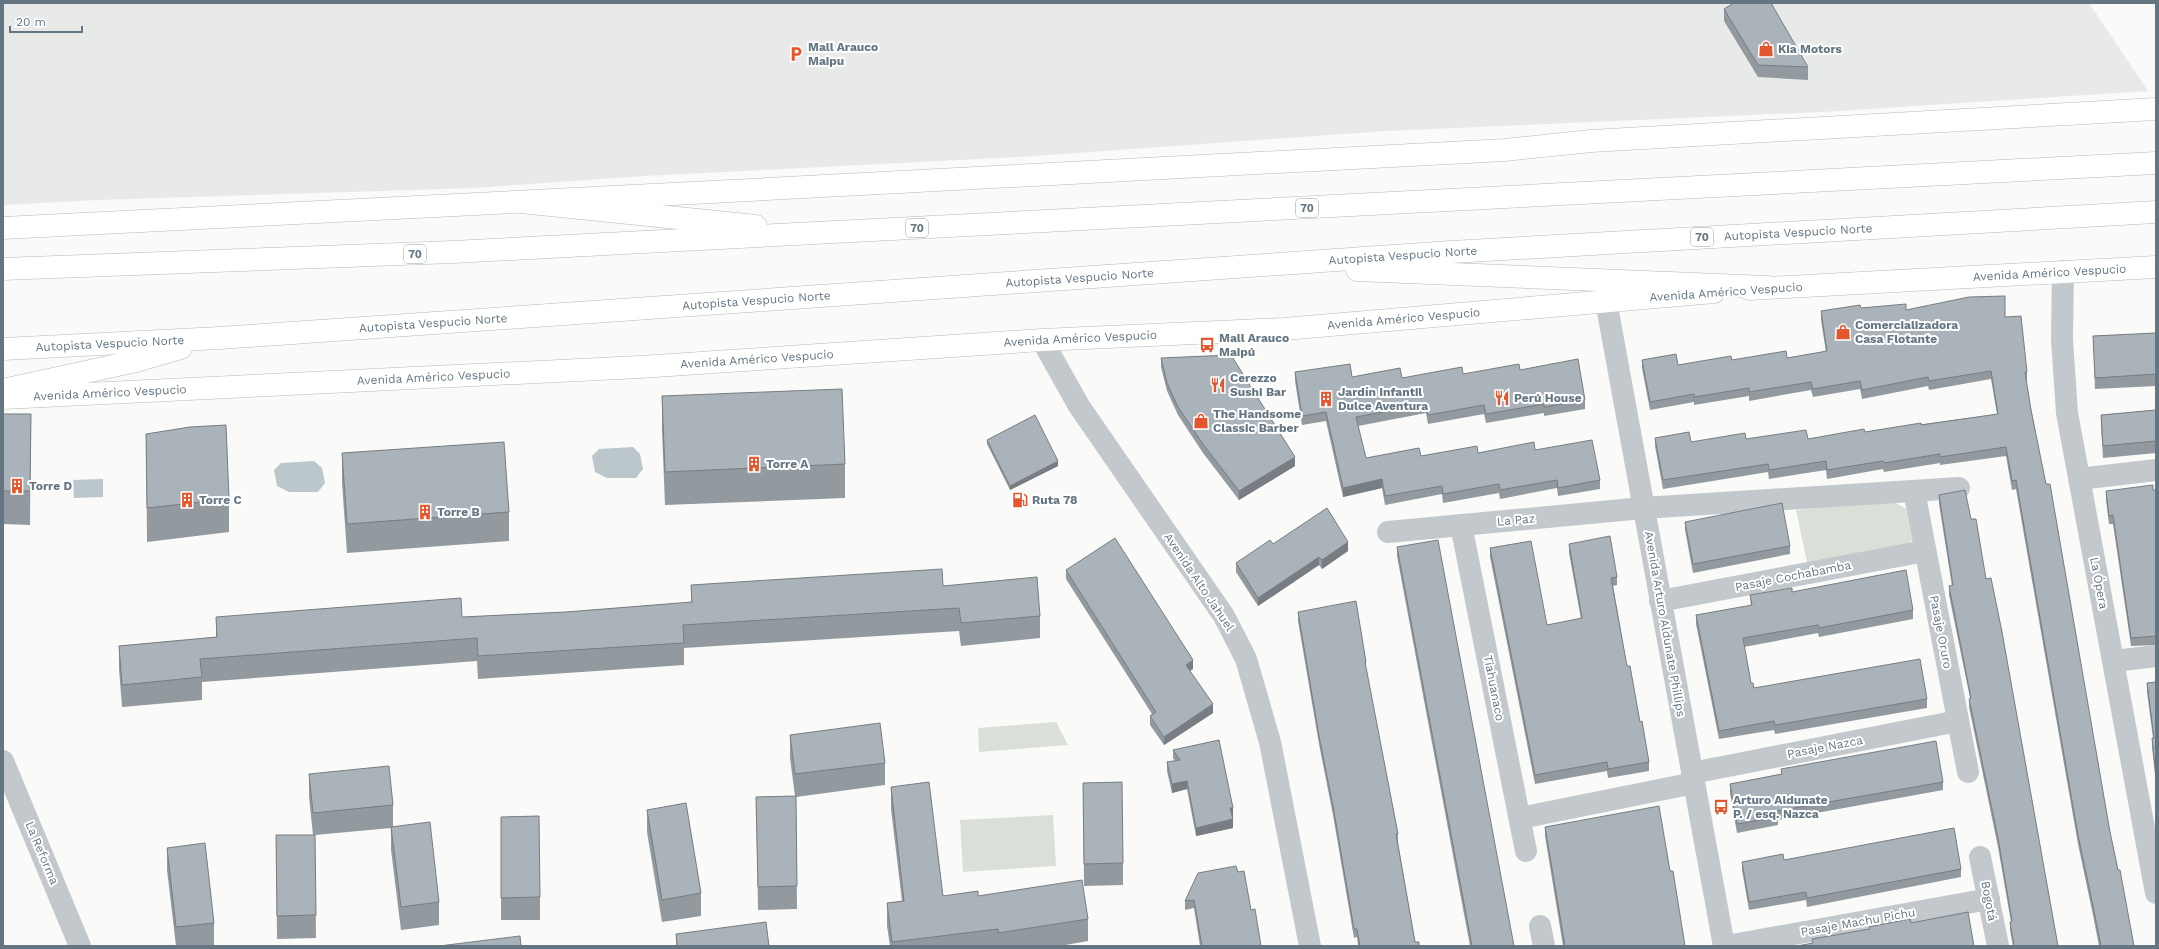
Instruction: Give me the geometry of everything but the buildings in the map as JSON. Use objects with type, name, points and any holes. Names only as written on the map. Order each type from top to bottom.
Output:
[{"type":"main road","points":[[3,228],[1505,150],[1599,141],[2156,108]]},
{"type":"main road","name":"70","points":[[3,269],[145,262],[276,261],[2150,162]]},
{"type":"main road","points":[[521,202],[827,233]]},
{"type":"main road","name":"Autopista Vespucio Norte","points":[[3,349],[220,338],[1451,252],[2156,212]]},
{"type":"main road","points":[[1248,265],[1767,288]]},
{"type":"main road","name":"Avenida Américo Vespucio","points":[[3,398],[640,367],[1042,340],[1284,329],[1767,288],[2156,267]]},
{"type":"main road","points":[[3,390],[136,361],[220,338]]},
{"type":"street","name":"La Ópera","points":[[2063,271],[2064,387],[2079,479],[2114,662],[2147,798],[2156,893]]},
{"type":"street","name":"Avenida Arturo Aldunate Phillips","points":[[1606,301],[1724,946]]},
{"type":"street","name":"Avenida Alto Jahuel","points":[[1042,340],[1079,406],[1224,616],[1246,659],[1270,742],[1310,946]]},
{"type":"street","points":[[2079,479],[2156,470]]},
{"type":"street","points":[[1643,508],[1959,488]]},
{"type":"street","name":"Pasaje Oruro","points":[[1914,491],[1968,772]]},
{"type":"street","name":"La Paz","points":[[1388,532],[1643,508]]},
{"type":"street","name":"Tiahuanaco","points":[[1461,525],[1526,851]]},
{"type":"street","name":"Pasaje Cochabamba","points":[[1660,601],[1925,551]]},
{"type":"street","points":[[2114,662],[2156,656]]},
{"type":"street","name":"Pasaje Nazca","points":[[1520,818],[1693,778],[1958,721]]},
{"type":"street","name":"La Reforma","points":[[3,761],[80,946]]},
{"type":"street","name":"Bogotá","points":[[1980,857],[1998,946]]},
{"type":"street","name":"Pasaje Machu Pichu","points":[[1727,946],[1988,899]]},
{"type":"shaded area","name":"Mall Arauco Maipu","points":[[3,3],[2089,3],[2148,91],[1823,112],[1386,131],[1020,157],[644,176],[474,188],[98,200],[3,205]]},
{"type":"shaded area","points":[[633,447],[640,454],[643,469],[636,478],[607,478],[595,472],[592,456],[599,449]]},
{"type":"shaded area","points":[[314,461],[322,468],[325,483],[318,492],[289,492],[277,486],[274,470],[281,463]]},
{"type":"shaded area","points":[[103,479],[103,497],[74,498],[73,480]]},
{"type":"shaded area","points":[[1891,500],[1906,509],[1912,540],[1906,547],[1807,562],[1796,510]]},
{"type":"shaded area","points":[[1056,722],[1068,745],[979,752],[978,728]]},
{"type":"shaded area","points":[[1053,815],[1056,866],[963,872],[960,820]]},
{"type":"place","name":"Kia Motors","points":[[1766,49]]},
{"type":"place","name":"Mall Arauco Maipu","points":[[796,54]]},
{"type":"place","name":"Comercializadora Casa Flotante","points":[[1843,332]]},
{"type":"place","name":"Mall Arauco Maipú","points":[[1207,345]]},
{"type":"place","name":"Cerezzo Sushi Bar","points":[[1218,385]]},
{"type":"place","name":"Perú House","points":[[1502,398]]},
{"type":"place","name":"Jardín Infantil Dulce Aventura","points":[[1326,399]]},
{"type":"place","name":"The Handsome Classic Barber","points":[[1201,421]]},
{"type":"place","name":"Torre A","points":[[754,464]]},
{"type":"place","name":"Torre D","points":[[17,486]]},
{"type":"place","name":"Torre C","points":[[187,500]]},
{"type":"place","name":"Ruta 78","points":[[1020,500]]},
{"type":"place","name":"Torre B","points":[[425,512]]},
{"type":"place","name":"Arturo Aldunate P. / esq. Nazca","points":[[1721,807]]}]
